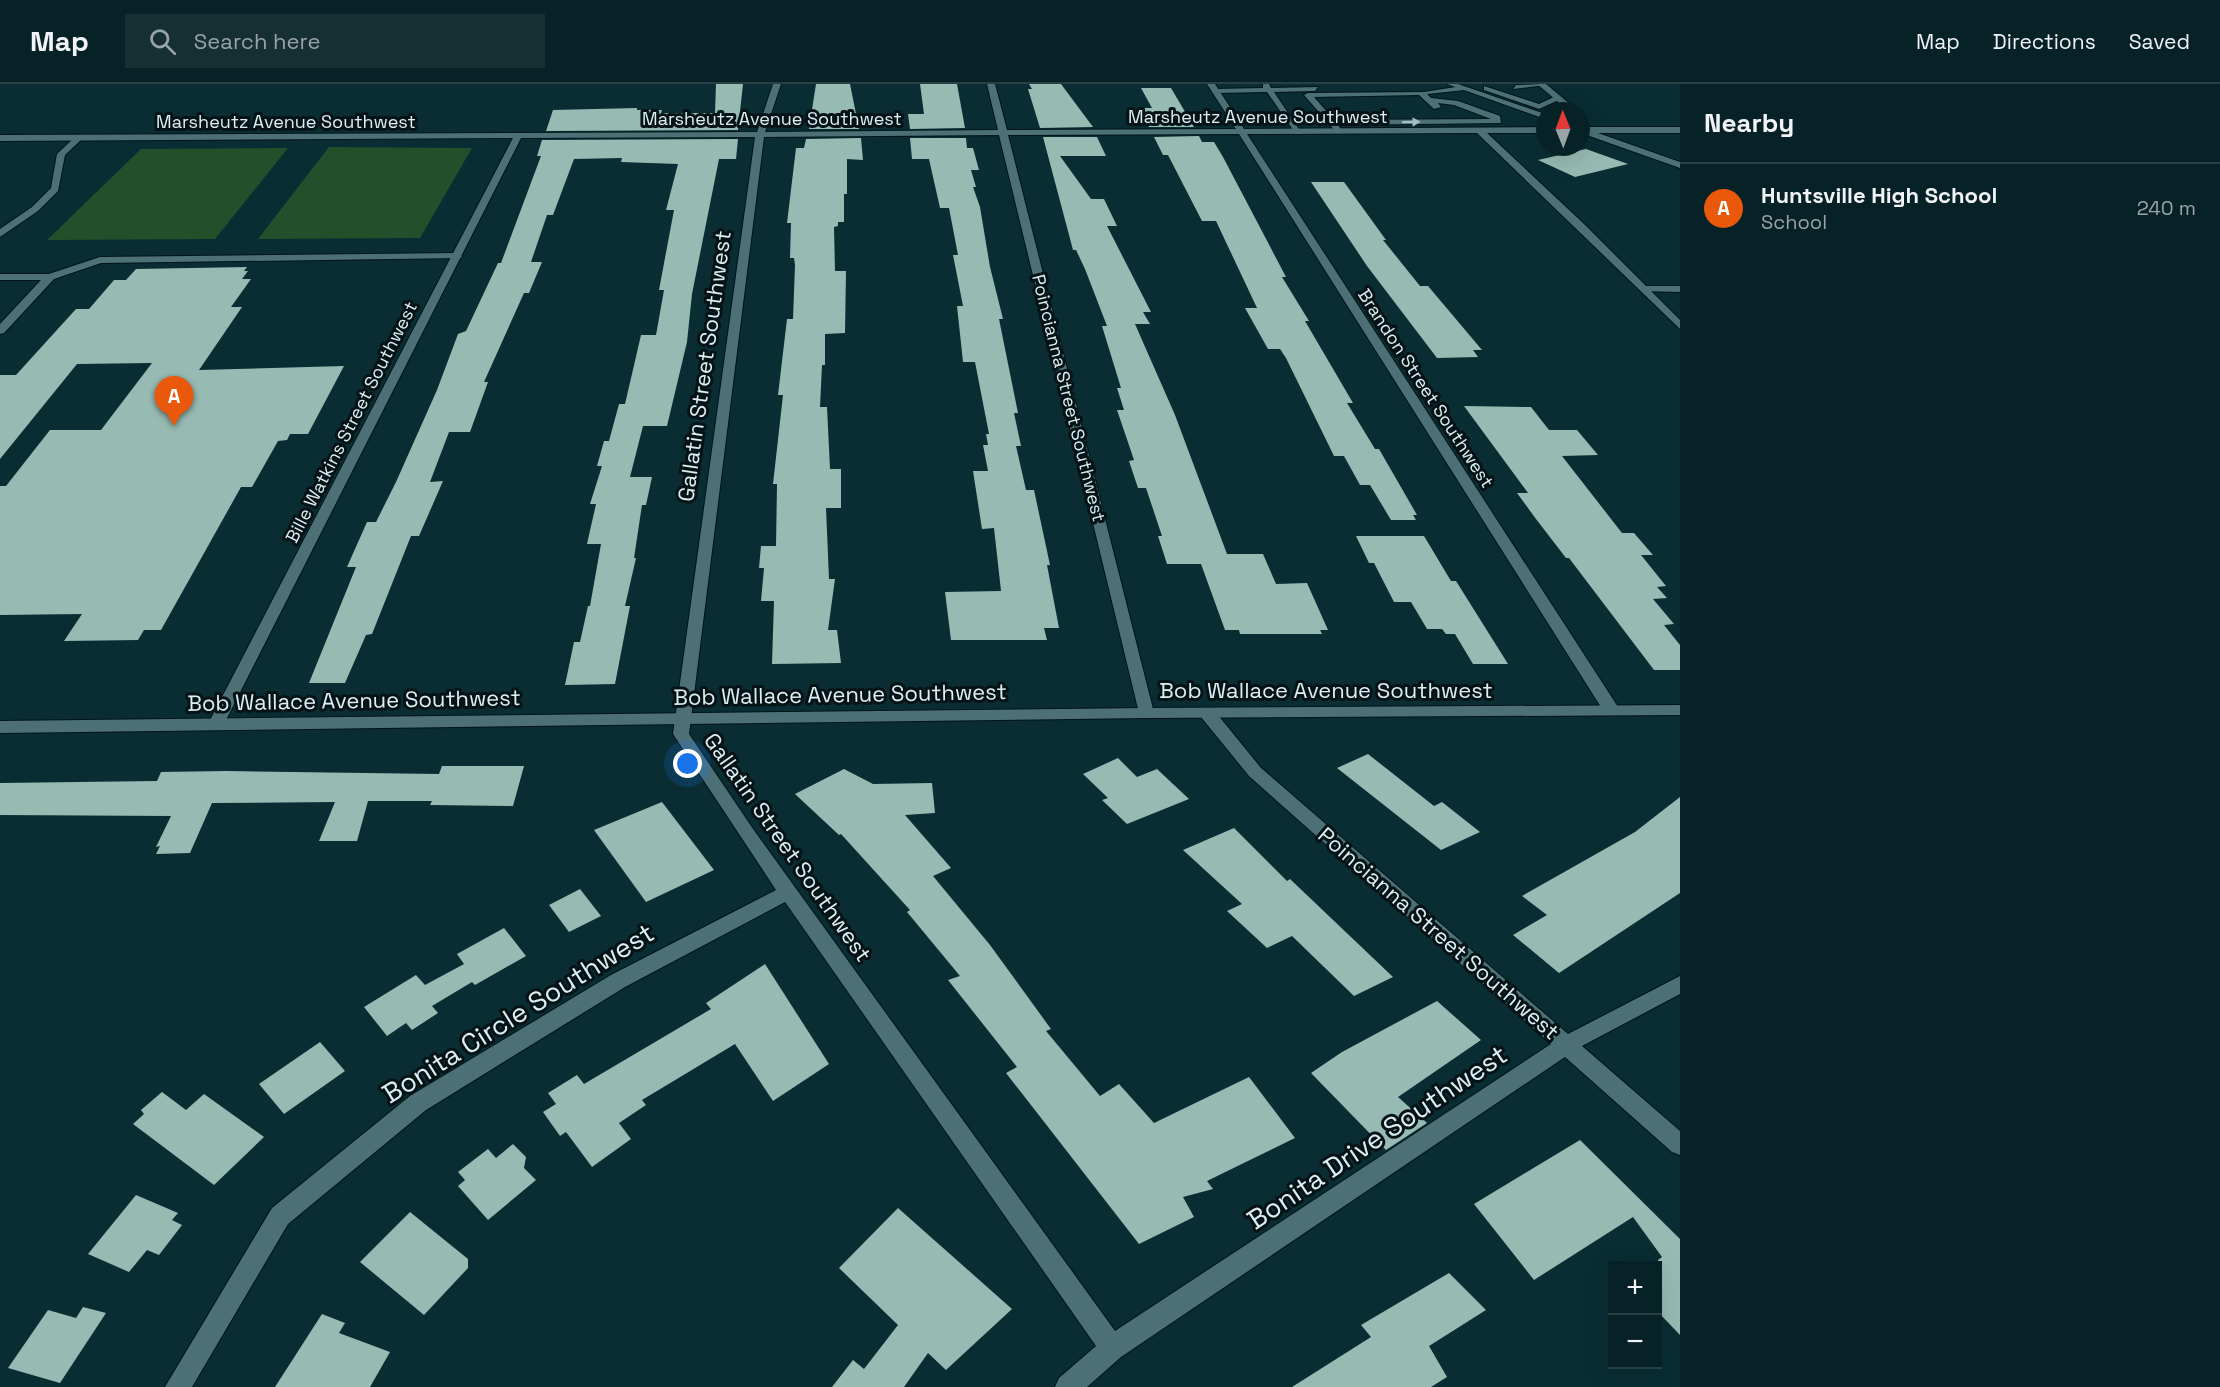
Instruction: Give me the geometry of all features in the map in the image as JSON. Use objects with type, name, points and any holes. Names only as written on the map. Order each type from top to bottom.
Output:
[{"type":"street","name":"Gallatin Street Southwest","points":[[777,84],[760,134],[681,718],[681,734],[788,892],[1112,1348]]},
{"type":"street","name":"Poincianna Street Southwest","points":[[991,84],[1146,713]]},
{"type":"street","points":[[1262,84],[1271,90],[1299,132]]},
{"type":"street","points":[[1304,84],[1315,89]]},
{"type":"street","points":[[1213,88],[1348,90],[1386,84]]},
{"type":"street","points":[[1451,84],[1535,110]]},
{"type":"street","points":[[1559,98],[1549,102],[1534,93],[1521,89],[1542,84],[1559,98],[1564,102]]},
{"type":"street","name":"Brandon Street Southwest","points":[[1213,88],[1612,711]]},
{"type":"street","points":[[1338,132],[1308,95],[1422,93],[1490,88],[1513,97],[1535,110]]},
{"type":"street","points":[[1422,93],[1457,131]]},
{"type":"street","points":[[1333,98],[1353,94]]},
{"type":"street","points":[[1311,99],[1323,99]]},
{"type":"street","points":[[1331,123],[1498,121],[1497,118],[1455,103],[1430,100]]},
{"type":"street","name":"Marsheutz Avenue Southwest","points":[[0,138],[1536,130]]},
{"type":"street","points":[[1590,130],[1680,130]]},
{"type":"street","points":[[1480,131],[1580,225],[1680,326]]},
{"type":"street","points":[[1590,133],[1680,165]]},
{"type":"street","name":"Bille Watkins Street Southwest","points":[[216,724],[518,136]]},
{"type":"street","points":[[0,234],[35,209],[54,189],[61,154],[79,138]]},
{"type":"street","points":[[0,278],[50,277],[100,260],[457,255]]},
{"type":"street","points":[[0,331],[50,277]]},
{"type":"street","points":[[1644,290],[1680,290]]},
{"type":"street","name":"Bob Wallace Avenue Southwest","points":[[0,727],[1146,713],[1680,710]]},
{"type":"street","name":"Poincianna Street Southwest","points":[[1207,713],[1255,772],[1680,1145]]},
{"type":"street","name":"Bonita Circle Southwest","points":[[178,1387],[280,1216],[418,1103],[618,981],[788,892]]},
{"type":"street","name":"Bonita Drive Southwest","points":[[1112,1348],[1566,1045],[1680,984]]},
{"type":"street","points":[[1068,1387],[1112,1348]]},
{"type":"green space","points":[[329,147],[472,148],[420,238],[258,239]]},
{"type":"green space","points":[[288,148],[215,239],[47,240],[141,149]]},
{"type":"building","points":[[716,84],[743,84],[738,130],[546,131],[553,110],[637,108],[637,110],[662,110],[661,113],[715,113]]},
{"type":"building","points":[[816,84],[850,84],[859,129],[809,129]]},
{"type":"building","points":[[920,84],[957,84],[965,128],[910,129],[908,114],[924,114]]},
{"type":"building","points":[[1029,84],[1061,84],[1093,127],[1040,128],[1028,89],[1032,89]]},
{"type":"building","points":[[1141,88],[1171,88],[1194,127],[1149,127],[1140,108],[1152,108]]},
{"type":"building","points":[[1199,136],[1202,142],[1214,142],[1223,157],[1286,277],[1282,277],[1309,321],[1305,321],[1353,403],[1347,403],[1375,449],[1379,449],[1417,515],[1413,515],[1416,520],[1391,520],[1370,485],[1360,485],[1344,456],[1334,456],[1286,358],[1280,349],[1268,349],[1245,308],[1257,308],[1216,221],[1202,221],[1168,155],[1163,155],[1154,137]]},
{"type":"building","points":[[1043,137],[1097,137],[1106,156],[1060,156],[1091,199],[1104,199],[1117,226],[1107,226],[1151,312],[1143,312],[1150,324],[1135,324],[1175,415],[1227,554],[1263,554],[1276,584],[1307,583],[1328,630],[1320,630],[1322,634],[1240,634],[1239,630],[1225,630],[1201,564],[1167,564],[1158,536],[1162,536],[1146,488],[1138,488],[1129,461],[1134,460],[1117,410],[1124,410],[1117,388],[1121,388],[1102,326],[1107,326],[1085,269],[1076,250],[1073,250]]},
{"type":"building","points":[[861,138],[863,160],[847,159],[844,222],[838,222],[838,226],[834,227],[835,271],[846,271],[845,333],[825,334],[825,365],[822,365],[820,407],[827,407],[830,469],[841,469],[841,508],[826,508],[829,579],[835,579],[828,630],[837,630],[841,663],[772,664],[774,601],[761,601],[764,568],[759,568],[761,546],[776,546],[777,484],[773,484],[783,395],[778,395],[787,319],[793,319],[795,265],[794,258],[790,258],[791,223],[787,223],[796,148],[804,148],[806,139]]},
{"type":"building","points":[[910,138],[966,138],[967,148],[973,148],[979,170],[971,170],[976,187],[973,187],[980,207],[990,267],[1003,319],[999,319],[1018,413],[1014,413],[1021,446],[1016,446],[1026,490],[1034,490],[1050,565],[1047,565],[1059,628],[1044,628],[1047,640],[951,640],[945,592],[1001,591],[994,528],[982,529],[973,471],[988,471],[983,445],[988,445],[986,434],[989,434],[975,362],[963,362],[957,306],[963,306],[953,255],[958,255],[949,208],[940,208],[929,159],[912,159]]},
{"type":"building","points":[[738,139],[736,159],[719,159],[692,294],[687,342],[667,426],[643,426],[630,477],[652,477],[646,505],[642,505],[634,558],[636,558],[625,606],[630,606],[615,684],[565,685],[574,642],[580,642],[588,606],[590,606],[601,544],[587,544],[596,504],[590,504],[602,466],[597,466],[604,441],[609,441],[619,404],[625,404],[641,335],[656,335],[664,290],[659,290],[674,210],[666,210],[678,164],[621,162],[622,158],[574,159],[553,215],[547,215],[531,262],[542,262],[529,293],[524,293],[484,382],[488,382],[470,432],[449,432],[430,482],[443,481],[419,536],[411,536],[372,634],[366,635],[345,683],[309,683],[356,567],[347,567],[367,522],[376,522],[437,390],[458,334],[466,331],[498,263],[501,263],[541,156],[537,156],[542,140]]},
{"type":"building","points":[[1590,150],[1628,164],[1575,177],[1538,160],[1555,156],[1590,156]]},
{"type":"building","points":[[1311,182],[1344,182],[1386,240],[1383,240],[1420,286],[1428,286],[1482,350],[1473,350],[1478,357],[1437,358],[1367,266]]},
{"type":"building","points":[[247,267],[244,271],[248,271],[242,279],[251,279],[231,307],[242,307],[199,370],[344,366],[308,434],[290,434],[287,440],[278,441],[252,487],[241,487],[161,630],[144,630],[138,640],[64,641],[82,614],[0,615],[0,486],[6,486],[50,430],[101,430],[152,363],[77,364],[0,459],[0,375],[16,375],[76,309],[89,309],[114,280],[126,280],[136,269]]},
{"type":"building","points":[[1464,406],[1531,407],[1549,430],[1577,430],[1598,455],[1562,456],[1622,533],[1634,533],[1653,555],[1641,555],[1666,586],[1657,587],[1667,598],[1653,599],[1674,624],[1664,625],[1680,645],[1680,670],[1654,670],[1517,493],[1528,493]]},
{"type":"building","points":[[1356,536],[1424,536],[1451,581],[1456,581],[1508,664],[1473,664],[1455,634],[1446,634],[1442,629],[1427,629],[1411,602],[1394,602],[1374,563],[1369,563]]},
{"type":"building","points":[[1368,754],[1434,806],[1442,802],[1480,832],[1441,850],[1337,768]]},
{"type":"building","points":[[1118,758],[1137,777],[1157,769],[1189,799],[1127,824],[1102,800],[1108,798],[1083,774]]},
{"type":"building","points":[[442,766],[524,766],[513,806],[430,805],[432,801],[368,801],[357,841],[319,841],[335,802],[212,803],[190,853],[156,854],[160,846],[156,847],[171,816],[0,815],[0,783],[157,781],[161,772],[439,774]]},
{"type":"building","points":[[844,769],[873,784],[932,783],[935,813],[905,815],[951,868],[933,876],[990,945],[1051,1029],[1046,1031],[1100,1096],[1119,1084],[1154,1123],[1249,1077],[1295,1138],[1207,1181],[1213,1189],[1183,1197],[1194,1217],[1139,1244],[1006,1073],[1017,1067],[948,980],[960,976],[907,912],[910,910],[841,834],[839,835],[795,794]]},
{"type":"building","points":[[1680,797],[1680,893],[1559,973],[1513,935],[1547,915],[1522,896],[1635,832]]},
{"type":"building","points":[[662,802],[714,870],[646,902],[594,830]]},
{"type":"building","points":[[1234,828],[1287,881],[1290,879],[1393,977],[1354,996],[1292,936],[1267,948],[1227,911],[1242,904],[1183,850]]},
{"type":"building","points":[[580,889],[601,916],[569,932],[549,905]]},
{"type":"building","points":[[504,928],[526,956],[475,985],[472,982],[432,1006],[438,1013],[412,1030],[406,1023],[387,1036],[364,1007],[416,975],[425,985],[464,964],[457,954]]},
{"type":"building","points":[[765,964],[829,1064],[773,1101],[735,1044],[642,1100],[646,1105],[619,1123],[631,1139],[592,1167],[566,1132],[560,1136],[543,1112],[556,1104],[548,1093],[577,1075],[584,1084],[711,1009],[706,1003]]},
{"type":"building","points":[[1437,1001],[1481,1040],[1398,1097],[1427,1123],[1386,1150],[1311,1073],[1342,1052]]},
{"type":"building","points":[[320,1042],[345,1071],[284,1114],[259,1084]]},
{"type":"building","points":[[162,1092],[186,1110],[204,1094],[264,1137],[214,1185],[133,1124],[144,1114],[141,1110]]},
{"type":"building","points":[[1580,1140],[1680,1239],[1680,1335],[1662,1316],[1662,1261],[1658,1260],[1662,1257],[1633,1217],[1534,1280],[1474,1204]]},
{"type":"building","points":[[513,1144],[526,1157],[524,1168],[536,1180],[488,1220],[458,1186],[465,1180],[458,1172],[488,1149],[496,1158]]},
{"type":"building","points":[[136,1195],[178,1213],[172,1220],[182,1225],[159,1255],[147,1250],[129,1272],[88,1254]]},
{"type":"building","points":[[898,1208],[1012,1309],[946,1370],[928,1353],[904,1387],[832,1387],[853,1360],[864,1369],[898,1325],[839,1268]]},
{"type":"building","points":[[410,1212],[468,1259],[468,1268],[424,1315],[360,1262]]},
{"type":"building","points":[[1449,1273],[1486,1310],[1429,1346],[1447,1377],[1431,1387],[1292,1387],[1371,1337],[1361,1325]]},
{"type":"building","points":[[83,1307],[106,1313],[60,1383],[8,1368],[48,1310],[76,1318]]},
{"type":"building","points":[[322,1314],[345,1323],[339,1333],[390,1352],[370,1387],[275,1387]]},
{"type":"place","name":"Huntsville High School","points":[[174,426]]}]
